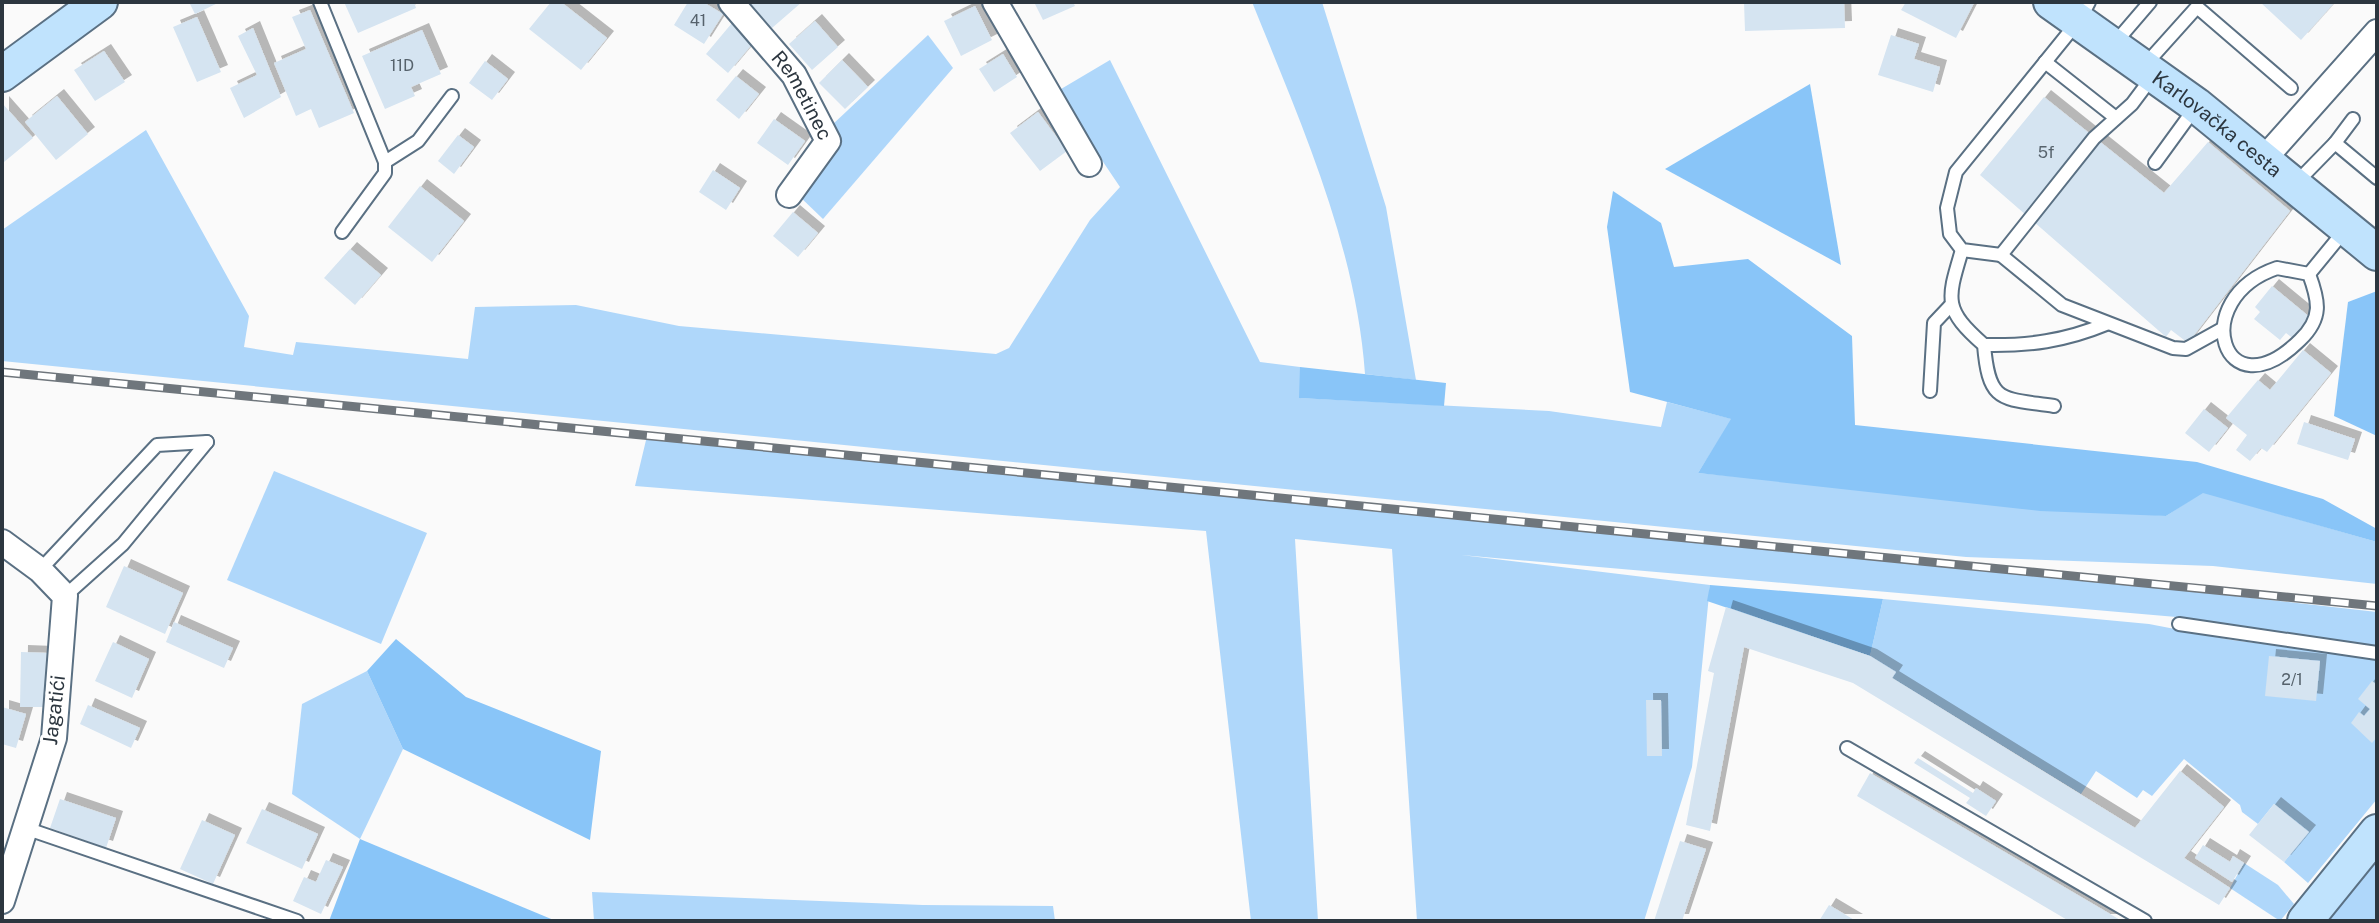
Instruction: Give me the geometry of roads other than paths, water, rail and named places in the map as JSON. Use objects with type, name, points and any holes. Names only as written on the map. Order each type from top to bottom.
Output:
[{"type":"main road","points":[[2,74],[100,2]]},
{"type":"main road","name":"Karlovačka cesta","points":[[2051,2],[2084,11],[2114,44],[2264,159],[2377,253]]},
{"type":"main road","points":[[2305,921],[2377,832]]},
{"type":"street","name":"Remetinec","points":[[731,2],[794,75],[828,141],[789,195]]},
{"type":"street","points":[[995,2],[1089,164]]},
{"type":"street","points":[[2264,159],[2377,32]]},
{"type":"street","points":[[2,542],[40,570],[65,596]]},
{"type":"street","name":"Jagatići","points":[[2,901],[54,738],[65,596]]},
{"type":"lane","points":[[320,2],[385,162],[385,173],[342,232]]},
{"type":"lane","points":[[2114,44],[2150,2]]},
{"type":"lane","points":[[2001,255],[2094,138],[2116,118],[2197,7],[2291,88]]},
{"type":"lane","points":[[2084,11],[1956,172],[1947,208],[1950,234],[1962,250],[2001,255],[2062,305],[2106,324],[2186,349],[2222,329]]},
{"type":"lane","points":[[2045,62],[2116,118]]},
{"type":"lane","points":[[385,162],[418,141],[452,96]]},
{"type":"lane","points":[[2155,163],[2196,105]]},
{"type":"lane","points":[[2294,185],[2335,143],[2353,119]]},
{"type":"lane","points":[[2335,143],[2377,178]]},
{"type":"lane","points":[[2309,274],[2346,228]]},
{"type":"lane","points":[[1962,250],[1952,284],[1951,305],[1959,323],[1984,345],[2023,345],[2072,339],[2106,324]]},
{"type":"lane","points":[[2277,268],[2309,274],[2320,302],[2315,323],[2286,353],[2271,363],[2249,366],[2234,359],[2224,345],[2222,329],[2226,312],[2258,274],[2277,268]]},
{"type":"lane","points":[[1930,391],[1934,323],[1951,305]]},
{"type":"lane","points":[[1984,345],[1987,378],[1992,388],[2007,399],[2054,406]]},
{"type":"lane","points":[[40,570],[157,445],[207,442],[123,544],[65,596]]},
{"type":"lane","points":[[2179,624],[2377,653]]},
{"type":"lane","points":[[1847,748],[2145,921]]},
{"type":"lane","points":[[25,828],[297,921]]},
{"type":"railway","points":[[2,372],[2377,606]]}]
